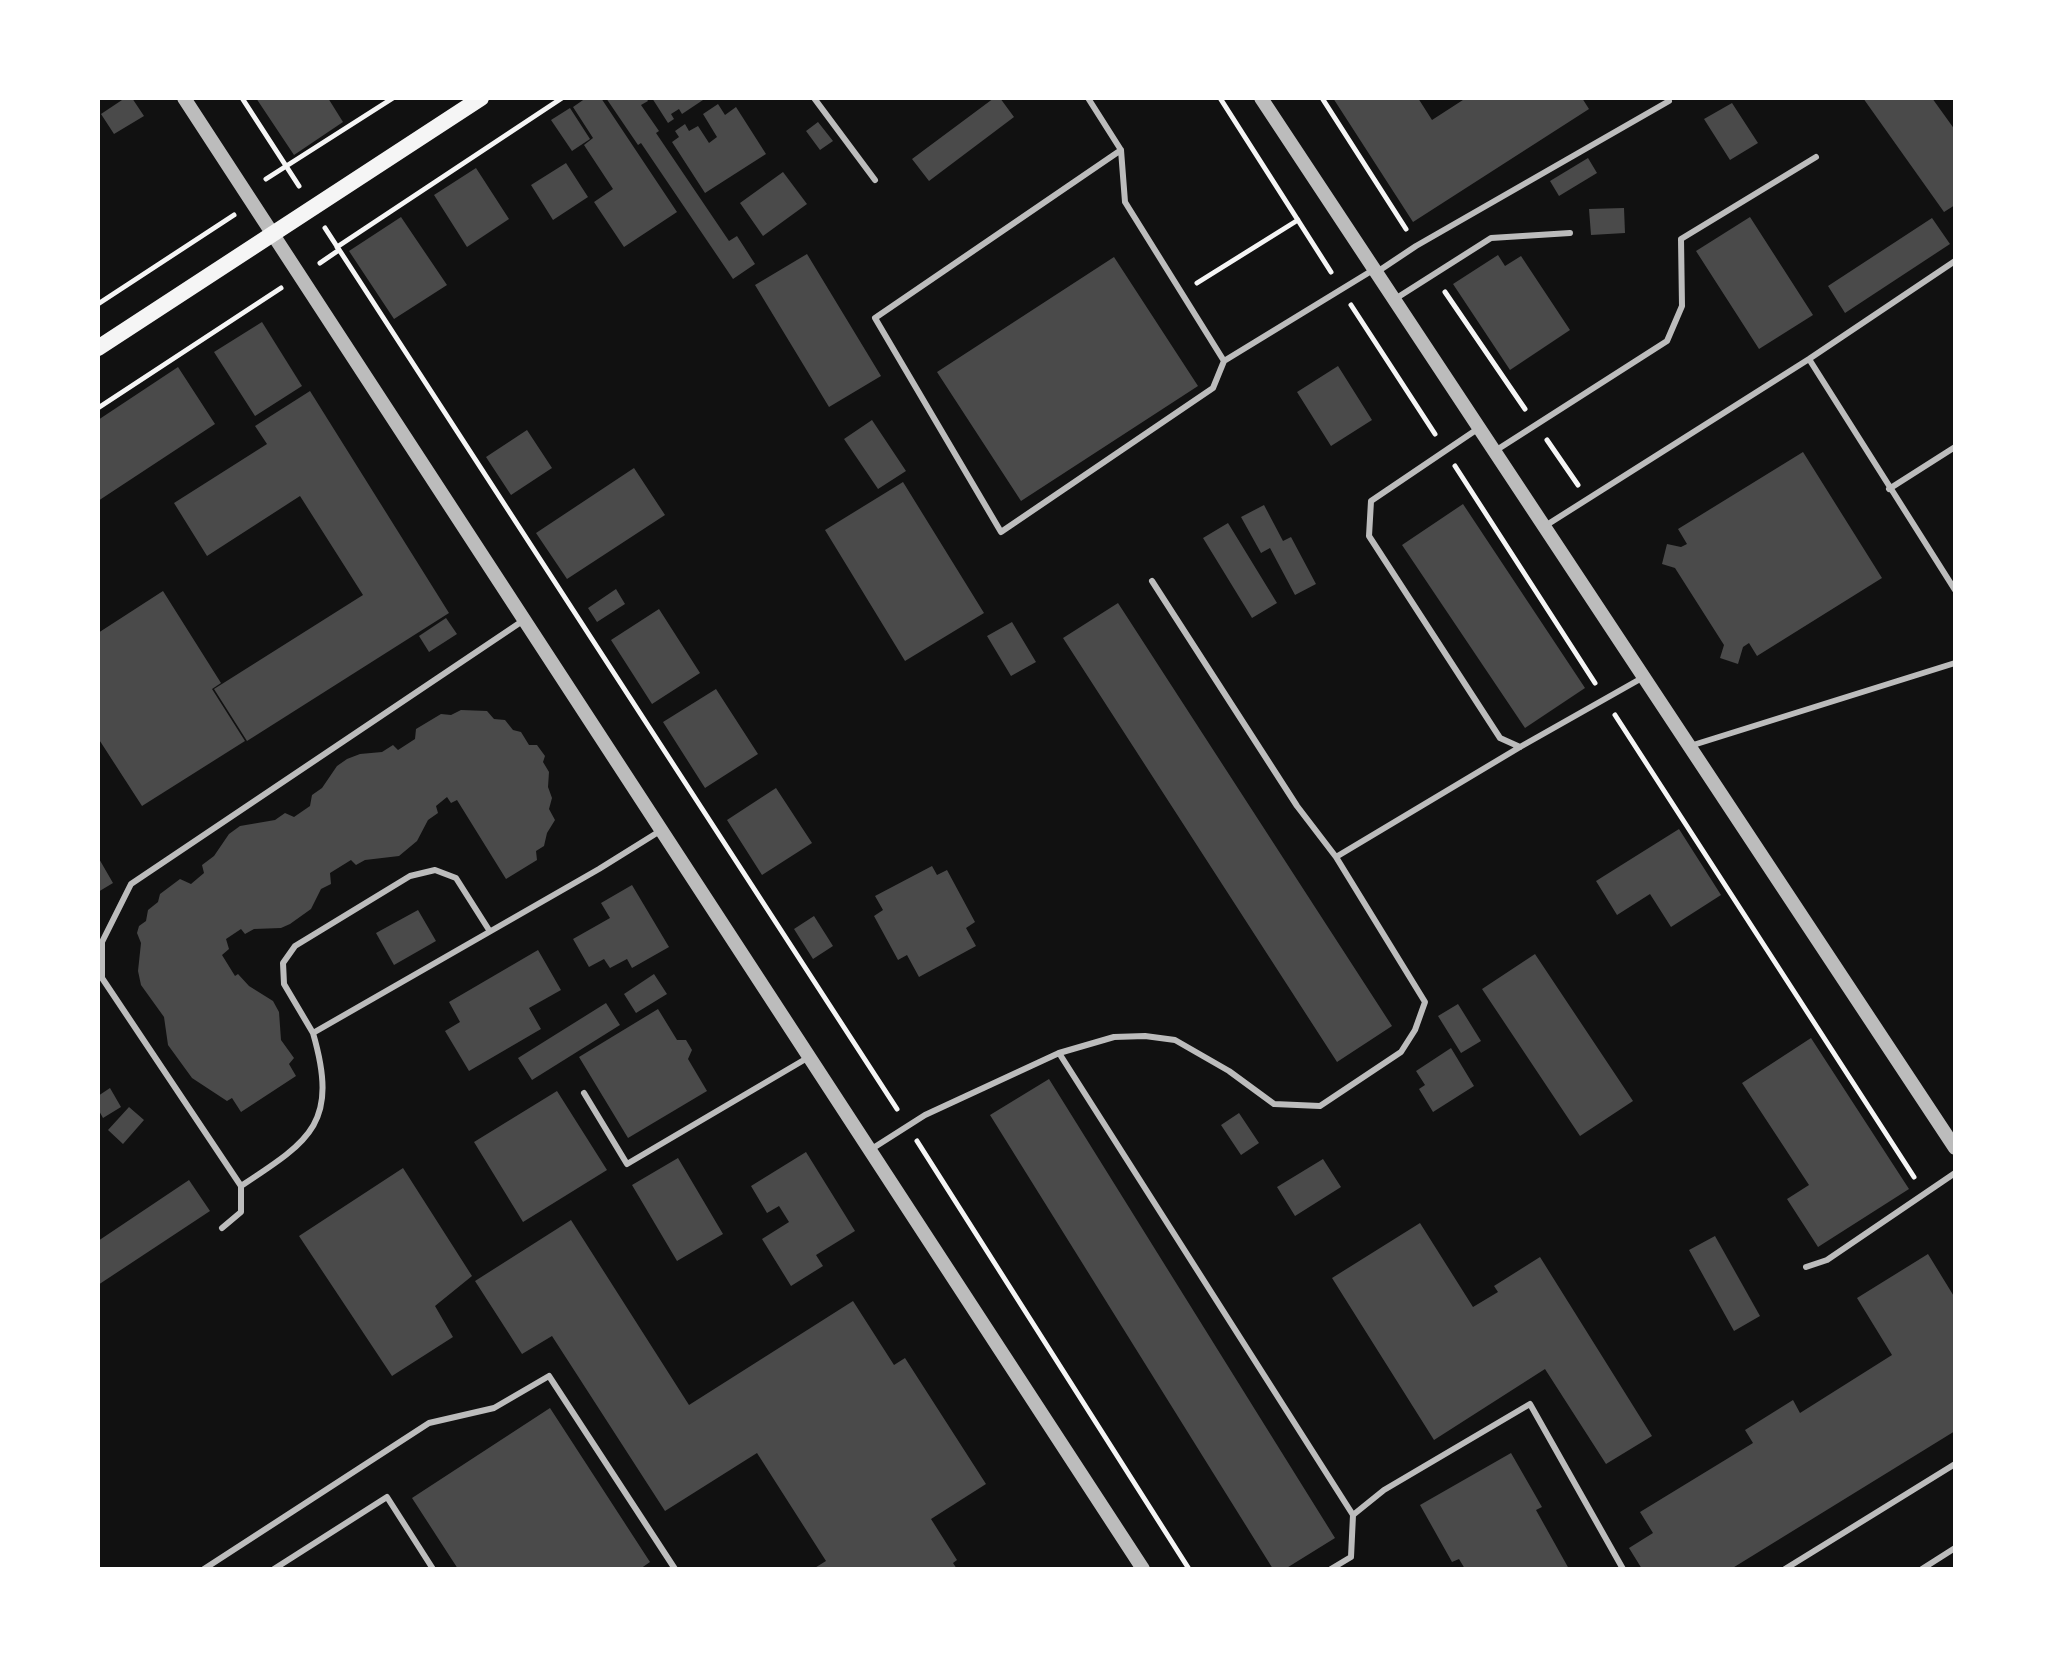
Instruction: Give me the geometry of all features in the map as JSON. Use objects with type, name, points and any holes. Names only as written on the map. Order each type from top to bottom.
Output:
[{"type":"main road","points":[[98,348],[481,98]]},
{"type":"street","points":[[184,98],[1143,1569]]},
{"type":"street","points":[[1261,98],[1955,1148]]},
{"type":"lane","points":[[814,98],[875,180]]},
{"type":"lane","points":[[1088,98],[1121,150],[1125,202],[1224,361]]},
{"type":"lane","points":[[1121,150],[875,318],[1001,532],[1213,388],[1224,361],[1341,289],[1669,101],[1667,98]]},
{"type":"lane","points":[[1495,451],[1667,341],[1682,306],[1681,239],[1816,157]]},
{"type":"lane","points":[[1394,299],[1491,238],[1570,233]]},
{"type":"lane","points":[[1545,526],[1809,359],[1955,261]]},
{"type":"lane","points":[[1809,359],[1955,590]]},
{"type":"lane","points":[[1479,428],[1371,501],[1369,536],[1500,738],[1520,747]]},
{"type":"lane","points":[[1889,489],[1955,447]]},
{"type":"lane","points":[[870,1150],[907,1125],[1059,1053],[1114,1037],[1145,1036],[1175,1040],[1229,1071],[1274,1104],[1320,1106],[1401,1052],[1415,1030],[1425,1002],[1336,857],[1297,806],[1152,581]]},
{"type":"lane","points":[[222,1228],[241,1212],[241,1186],[102,978],[102,942],[123,899],[131,884],[524,620]]},
{"type":"lane","points":[[1690,746],[1955,663]]},
{"type":"lane","points":[[1336,857],[1644,677]]},
{"type":"lane","points":[[313,1033],[660,831]]},
{"type":"lane","points":[[241,1186],[290,1154],[311,1132],[322,1102],[323,1068],[313,1033],[284,984],[283,963],[295,946],[410,876],[435,870],[456,878],[489,930]]},
{"type":"lane","points":[[1059,1053],[1353,1515],[1351,1557],[1331,1569]]},
{"type":"lane","points":[[584,1093],[627,1164],[809,1057]]},
{"type":"lane","points":[[1806,1267],[1827,1260],[1955,1173]]},
{"type":"lane","points":[[204,1569],[429,1423],[494,1408],[549,1376],[675,1569]]},
{"type":"lane","points":[[1353,1515],[1384,1490],[1530,1404],[1623,1569]]},
{"type":"lane","points":[[1785,1569],[1955,1464]]},
{"type":"lane","points":[[274,1569],[387,1497],[433,1569]]},
{"type":"lane","points":[[1922,1569],[1955,1548]]},
{"type":"path","points":[[242,98],[907,1125],[1189,1569]]},
{"type":"path","points":[[98,304],[249,198],[286,166],[393,98]]},
{"type":"path","points":[[98,408],[562,98]]},
{"type":"path","points":[[1220,98],[1925,1193]]},
{"type":"path","points":[[1322,98],[1416,246]]},
{"type":"path","points":[[1182,292],[1298,220]]},
{"type":"path","points":[[1433,274],[1588,499]]},
{"type":"building","points":[[125,98],[132,98],[144,116],[114,134],[101,114]]},
{"type":"building","points":[[256,98],[328,98],[343,122],[294,155]]},
{"type":"building","points":[[586,98],[601,98],[677,212],[624,247],[594,202],[613,189],[584,145],[593,138],[573,107]]},
{"type":"building","points":[[606,98],[646,98],[648,101],[641,105],[659,131],[656,133],[729,241],[737,236],[755,264],[733,279],[641,143],[638,145]]},
{"type":"building","points":[[652,98],[706,98],[682,114],[679,109],[671,114],[674,119],[668,123]]},
{"type":"building","points":[[994,98],[1000,98],[1014,117],[929,181],[912,159]]},
{"type":"building","points":[[1333,98],[1418,98],[1432,120],[1466,98],[1582,98],[1589,109],[1413,222]]},
{"type":"building","points":[[1863,98],[1932,98],[1955,130],[1955,205],[1944,212]]},
{"type":"building","points":[[1732,103],[1758,143],[1730,160],[1704,119]]},
{"type":"building","points":[[718,104],[725,115],[736,107],[766,154],[705,193],[672,142],[679,137],[675,131],[685,124],[689,131],[698,126],[709,143],[717,137],[703,114]]},
{"type":"building","points":[[570,108],[590,139],[572,151],[551,120]]},
{"type":"building","points":[[818,122],[833,141],[820,150],[806,131]]},
{"type":"building","points":[[1588,158],[1597,173],[1559,196],[1550,181]]},
{"type":"building","points":[[566,163],[588,197],[553,220],[531,185]]},
{"type":"building","points":[[476,168],[509,219],[467,247],[434,195]]},
{"type":"building","points":[[783,172],[807,204],[763,236],[740,203]]},
{"type":"building","points":[[1624,208],[1625,233],[1591,235],[1589,209]]},
{"type":"building","points":[[401,217],[447,285],[394,319],[349,251]]},
{"type":"building","points":[[1750,217],[1813,315],[1759,349],[1696,251]]},
{"type":"building","points":[[1932,218],[1950,244],[1845,313],[1828,286]]},
{"type":"building","points":[[807,254],[881,376],[829,407],[755,285]]},
{"type":"building","points":[[1498,255],[1505,266],[1521,256],[1570,330],[1510,370],[1453,284]]},
{"type":"building","points":[[1114,257],[1198,386],[1021,501],[937,372]]},
{"type":"building","points":[[262,322],[302,386],[255,416],[214,352]]},
{"type":"building","points":[[1338,366],[1372,420],[1331,446],[1297,392]]},
{"type":"building","points":[[178,367],[215,424],[98,501],[98,420]]},
{"type":"building","points":[[310,391],[449,613],[247,741],[214,689],[363,595],[300,496],[207,556],[174,503],[267,444],[255,426]]},
{"type":"building","points":[[872,420],[906,471],[878,489],[844,439]]},
{"type":"building","points":[[527,430],[552,468],[511,495],[486,457]]},
{"type":"building","points":[[1803,452],[1882,578],[1757,656],[1749,643],[1743,647],[1738,664],[1720,658],[1724,645],[1675,568],[1662,564],[1667,544],[1681,547],[1687,544],[1678,529]]},
{"type":"building","points":[[634,468],[665,515],[567,579],[536,533]]},
{"type":"building","points":[[903,482],[984,613],[905,661],[825,530]]},
{"type":"building","points":[[1463,504],[1585,688],[1525,728],[1402,545]]},
{"type":"building","points":[[1264,505],[1283,541],[1291,537],[1316,584],[1295,595],[1270,548],[1261,553],[1241,517]]},
{"type":"building","points":[[1228,523],[1277,603],[1252,618],[1203,538]]},
{"type":"building","points":[[616,589],[625,604],[597,622],[588,608]]},
{"type":"building","points":[[163,591],[221,683],[212,689],[245,741],[142,806],[98,738],[98,633]]},
{"type":"building","points":[[1118,603],[1392,1026],[1337,1062],[1063,638]]},
{"type":"building","points":[[659,609],[700,673],[652,704],[611,640]]},
{"type":"building","points":[[446,618],[457,634],[429,652],[419,636]]},
{"type":"building","points":[[1012,622],[1036,662],[1011,676],[987,636]]},
{"type":"building","points":[[716,689],[758,754],[705,788],[663,722]]},
{"type":"building","points":[[461,710],[487,711],[494,719],[505,720],[513,730],[521,732],[529,745],[537,745],[545,756],[543,762],[549,772],[548,787],[552,798],[549,809],[555,820],[544,846],[536,851],[537,860],[506,879],[457,800],[451,803],[447,797],[436,806],[438,813],[428,820],[417,841],[399,856],[365,860],[356,865],[351,860],[330,873],[331,884],[321,889],[311,909],[290,924],[281,928],[254,929],[245,934],[241,929],[226,939],[229,949],[222,955],[235,976],[238,974],[249,986],[273,1001],[279,1012],[281,1040],[294,1058],[289,1064],[296,1076],[241,1112],[232,1098],[227,1101],[192,1078],[168,1045],[164,1017],[141,985],[138,971],[139,926],[146,921],[148,910],[158,902],[160,894],[180,879],[191,884],[204,873],[202,865],[240,826],[275,820],[285,813],[294,817],[310,806],[312,795],[347,759],[382,752],[393,745],[398,750],[415,739],[416,729],[441,714],[451,715]]},
{"type":"building","points":[[776,788],[812,843],[762,875],[727,820]]},
{"type":"building","points":[[1679,829],[1721,895],[1671,927],[1650,894],[1617,915],[1596,881]]},
{"type":"building","points":[[98,857],[113,883],[98,892]]},
{"type":"building","points":[[932,866],[937,875],[947,870],[975,922],[966,928],[976,946],[919,977],[907,955],[898,960],[874,916],[883,910],[875,896]]},
{"type":"building","points":[[632,885],[669,947],[632,968],[627,959],[610,968],[604,959],[589,967],[573,939],[610,918],[601,903]]},
{"type":"building","points":[[418,910],[436,941],[394,965],[376,933]]},
{"type":"building","points":[[814,916],[833,946],[813,959],[794,929]]},
{"type":"building","points":[[538,950],[561,990],[529,1008],[541,1029],[469,1071],[445,1031],[460,1022],[449,1002]]},
{"type":"building","points":[[1535,954],[1633,1101],[1580,1136],[1482,989]]},
{"type":"building","points":[[654,974],[667,994],[636,1013],[624,994]]},
{"type":"building","points":[[606,1003],[620,1025],[532,1080],[518,1058]]},
{"type":"building","points":[[1458,1004],[1481,1041],[1461,1053],[1438,1016]]},
{"type":"building","points":[[658,1009],[677,1040],[686,1040],[692,1050],[688,1059],[707,1091],[628,1138],[579,1057]]},
{"type":"building","points":[[1811,1038],[1909,1189],[1818,1247],[1787,1199],[1809,1185],[1742,1083]]},
{"type":"building","points":[[1451,1048],[1474,1086],[1433,1112],[1419,1089],[1425,1085],[1416,1071]]},
{"type":"building","points":[[1049,1079],[1335,1538],[1285,1569],[1273,1569],[990,1115]]},
{"type":"building","points":[[110,1088],[121,1107],[103,1118],[98,1109],[98,1096]]},
{"type":"building","points":[[557,1091],[607,1170],[523,1222],[474,1142]]},
{"type":"building","points":[[129,1107],[144,1120],[123,1144],[108,1130]]},
{"type":"building","points":[[1239,1113],[1259,1143],[1241,1155],[1221,1125]]},
{"type":"building","points":[[806,1152],[855,1231],[816,1255],[823,1266],[791,1286],[762,1239],[789,1222],[779,1206],[767,1213],[751,1186]]},
{"type":"building","points":[[678,1158],[723,1234],[677,1261],[632,1185]]},
{"type":"building","points":[[1323,1159],[1341,1187],[1295,1216],[1277,1187]]},
{"type":"building","points":[[403,1168],[472,1276],[435,1306],[453,1337],[392,1376],[299,1236]]},
{"type":"building","points":[[189,1180],[210,1211],[98,1285],[98,1241]]},
{"type":"building","points":[[571,1220],[689,1405],[853,1301],[894,1365],[905,1358],[986,1484],[931,1519],[957,1560],[953,1563],[957,1569],[813,1569],[826,1561],[757,1453],[665,1511],[552,1336],[522,1354],[475,1281]]},
{"type":"building","points":[[1420,1223],[1473,1307],[1498,1292],[1494,1286],[1540,1257],[1652,1436],[1606,1464],[1545,1369],[1434,1440],[1332,1278]]},
{"type":"building","points":[[1715,1236],[1760,1316],[1734,1331],[1689,1250]]},
{"type":"building","points":[[1928,1254],[1955,1298],[1955,1431],[1731,1569],[1642,1569],[1629,1548],[1653,1533],[1640,1512],[1753,1443],[1745,1430],[1793,1400],[1800,1413],[1892,1355],[1857,1298]]},
{"type":"building","points":[[550,1408],[650,1562],[640,1569],[458,1569],[412,1498]]},
{"type":"building","points":[[1511,1453],[1542,1507],[1536,1510],[1569,1569],[1465,1569],[1459,1559],[1452,1562],[1420,1505]]}]
